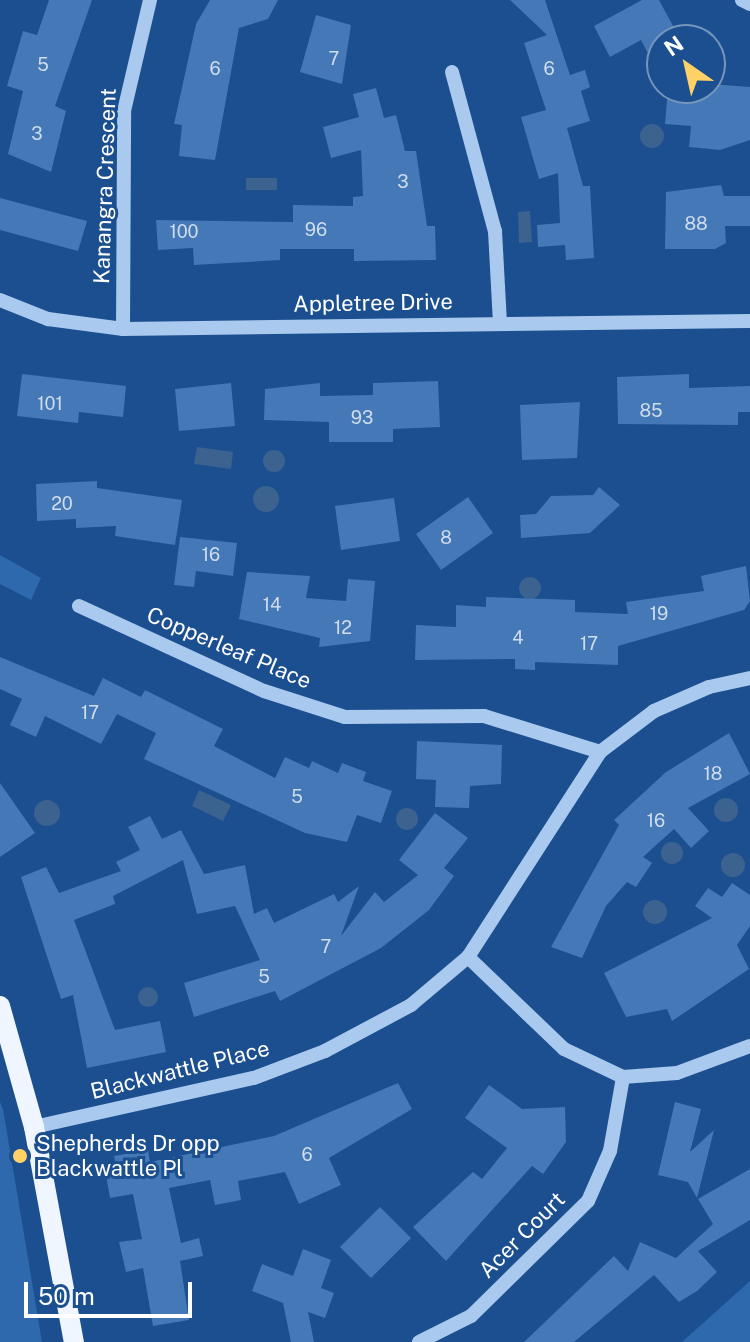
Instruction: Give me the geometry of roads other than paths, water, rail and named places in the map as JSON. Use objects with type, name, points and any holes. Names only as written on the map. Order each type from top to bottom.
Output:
[{"type":"main road","points":[[0,1006],[34,1127],[74,1342]]},
{"type":"street","name":"Kanangra Crescent","points":[[123,329],[124,111],[150,0]]},
{"type":"street","points":[[452,72],[495,231],[500,324]]},
{"type":"street","name":"Appletree Drive","points":[[0,300],[48,319],[123,329],[750,321]]},
{"type":"street","name":"Copperleaf Place","points":[[79,606],[264,691],[345,717],[484,716],[600,752]]},
{"type":"street","name":"Blackwattle Place","points":[[34,1127],[254,1078],[325,1051],[411,1005],[468,957],[600,752],[654,711],[709,687],[750,678]]},
{"type":"street","points":[[468,957],[564,1049],[623,1077],[677,1073],[750,1046]]},
{"type":"street","name":"Acer Court","points":[[419,1342],[471,1316],[588,1201],[610,1151],[623,1077]]},
{"type":"place","name":"Shepherds Dr opp Blackwattle Pl","points":[[20,1156]]}]
